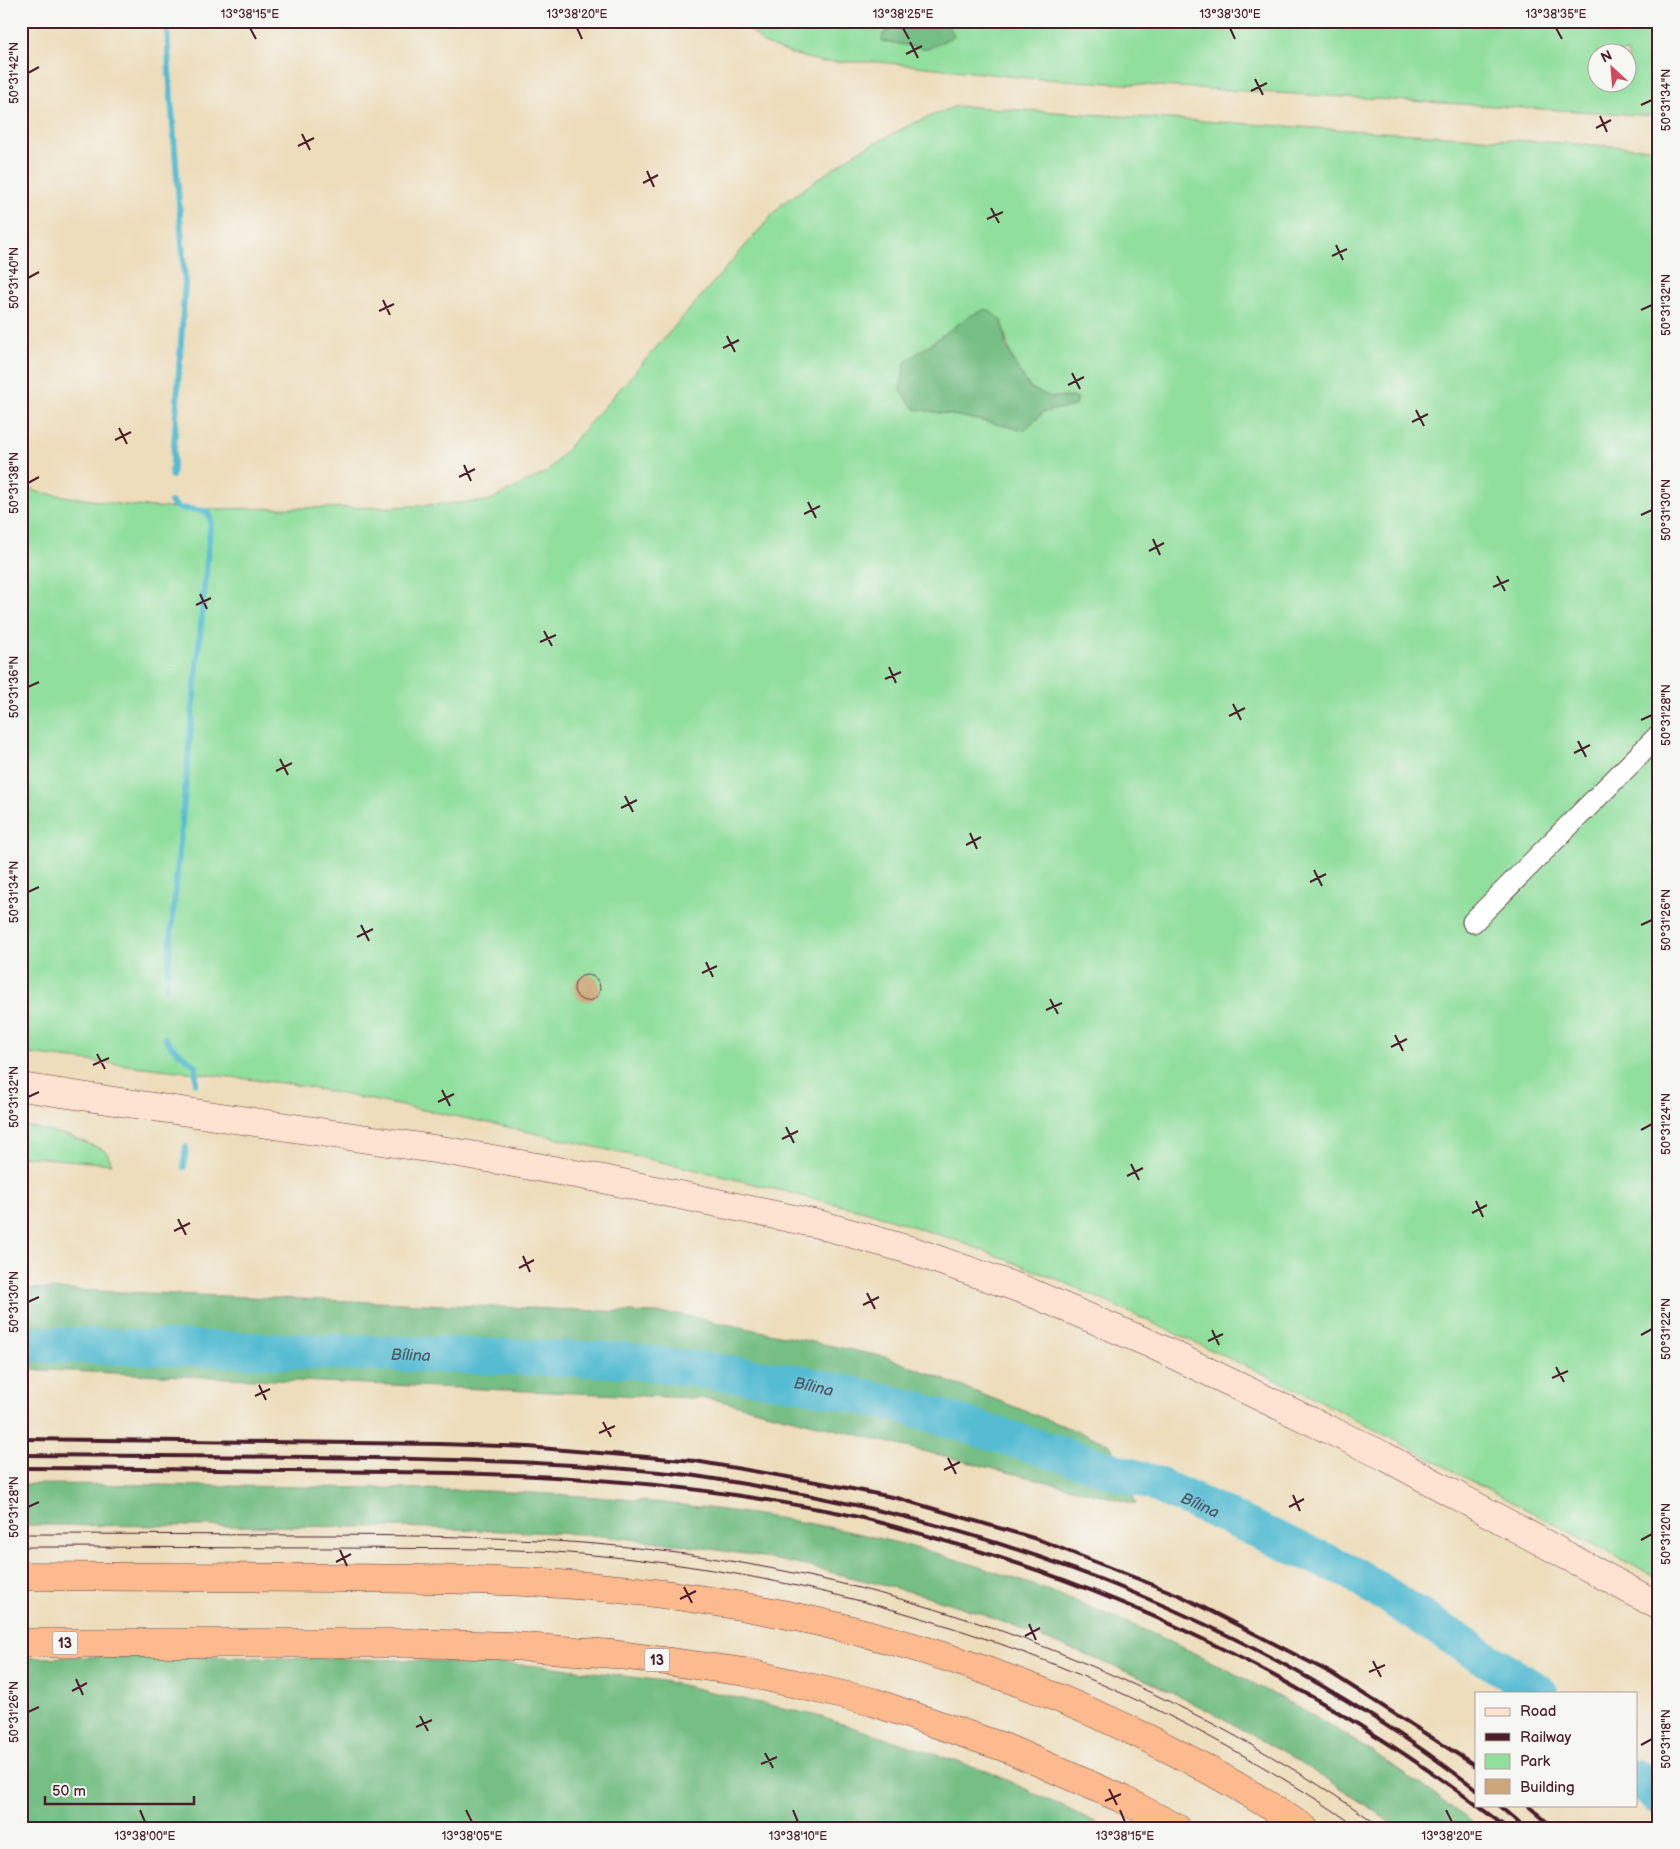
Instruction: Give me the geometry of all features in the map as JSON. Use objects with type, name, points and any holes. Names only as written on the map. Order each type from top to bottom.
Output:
[{"type":"highway","points":[[21,1576],[408,1579],[527,1582],[630,1590],[765,1610],[884,1638],[1029,1686],[1153,1740],[1268,1804],[1304,1828]]},
{"type":"highway","name":"13","points":[[21,1643],[400,1643],[512,1646],[612,1654],[745,1672],[873,1702],[1006,1748],[1120,1798],[1176,1828]]},
{"type":"street","points":[[1473,922],[1659,736]]},
{"type":"street","points":[[21,1087],[454,1152],[603,1179],[818,1224],[913,1251],[1027,1291],[1153,1345],[1384,1456],[1659,1606]]},
{"type":"green space","points":[[742,21],[905,21],[883,34],[950,25],[910,21],[1659,21],[1659,116],[1027,78],[880,62],[822,62],[792,54],[763,43]]},
{"type":"green space","points":[[905,21],[949,25],[954,36],[928,49],[882,41],[883,34]]},
{"type":"green space","points":[[956,106],[1659,149],[1659,1579],[1309,1395],[1059,1280],[958,1241],[868,1212],[705,1172],[494,1124],[291,1084],[21,1053],[21,483],[37,492],[132,506],[201,509],[396,507],[488,501],[547,472],[782,204],[857,152],[912,124]],"holes":[[[1002,321],[1012,357],[1024,379],[1032,388],[1042,394],[1053,397],[1076,397],[1044,412],[1024,430],[915,409]]]},
{"type":"green space","points":[[987,309],[1002,321],[1006,346],[1030,388],[1051,397],[1077,397],[1075,406],[1044,412],[1024,430],[915,409],[900,391],[905,362],[971,315]]},
{"type":"green space","points":[[21,1125],[70,1136],[106,1151],[112,1164],[21,1156]]},
{"type":"green space","points":[[21,1288],[677,1314],[886,1357],[1110,1444],[1136,1504],[713,1399],[21,1369]]},
{"type":"green space","points":[[21,1484],[497,1491],[686,1505],[812,1524],[871,1536],[990,1570],[1107,1614],[1164,1639],[1220,1666],[1336,1729],[1386,1761],[1480,1828],[1397,1828],[1362,1802],[1296,1760],[1170,1691],[1111,1665],[980,1613],[923,1595],[810,1567],[752,1555],[669,1543],[582,1534],[401,1527],[21,1525]]},
{"type":"green space","points":[[154,1656],[410,1660],[546,1666],[663,1681],[818,1716],[989,1772],[1108,1828],[21,1828],[21,1658]]},
{"type":"building","points":[[587,975],[596,979],[600,988],[596,997],[587,1001],[578,997],[574,988],[578,979]]},
{"type":"waterway","points":[[167,21],[185,282],[172,476]]},
{"type":"waterway","points":[[166,988],[211,520],[206,511],[179,508],[171,502]]},
{"type":"waterway","points":[[165,1038],[172,1047],[196,1066],[196,1083]]},
{"type":"waterway","points":[[184,1167],[186,1147]]},
{"type":"waterway","name":"Bílina","points":[[21,1344],[624,1360],[801,1383],[912,1408],[1153,1483],[1352,1573],[1538,1692]]},
{"type":"waterway","name":"Bílina","points":[[1638,1779],[1659,1798]]},
{"type":"tram line","points":[[21,1534],[371,1535],[542,1540],[670,1552],[747,1564],[823,1579],[898,1598],[972,1621],[1045,1647],[1117,1677],[1187,1710],[1255,1747],[1320,1786],[1382,1828]]},
{"type":"tram line","points":[[21,1547],[522,1550],[668,1563],[755,1577],[841,1596],[925,1619],[1008,1647],[1090,1679],[1169,1716],[1246,1757],[1289,1782],[1358,1828]]},
{"type":"railway","points":[[21,1439],[440,1444],[528,1447],[695,1461],[897,1498],[1040,1540],[1181,1596],[1331,1673],[1475,1765]]},
{"type":"railway","points":[[21,1455],[313,1457],[547,1464],[688,1475],[853,1505],[948,1529],[1043,1558],[1135,1593],[1225,1634],[1312,1680],[1396,1732],[1475,1788]]},
{"type":"railway","points":[[21,1468],[410,1472],[571,1478],[713,1492],[828,1510],[914,1532],[1006,1560],[1083,1587],[1158,1619],[1232,1654],[1304,1692],[1374,1734],[1475,1804]]},
{"type":"railway","points":[[1477,1806],[1507,1828]]},
{"type":"railway","points":[[1499,1806],[1525,1828]]},
{"type":"railway","points":[[1528,1806],[1554,1828]]}]
